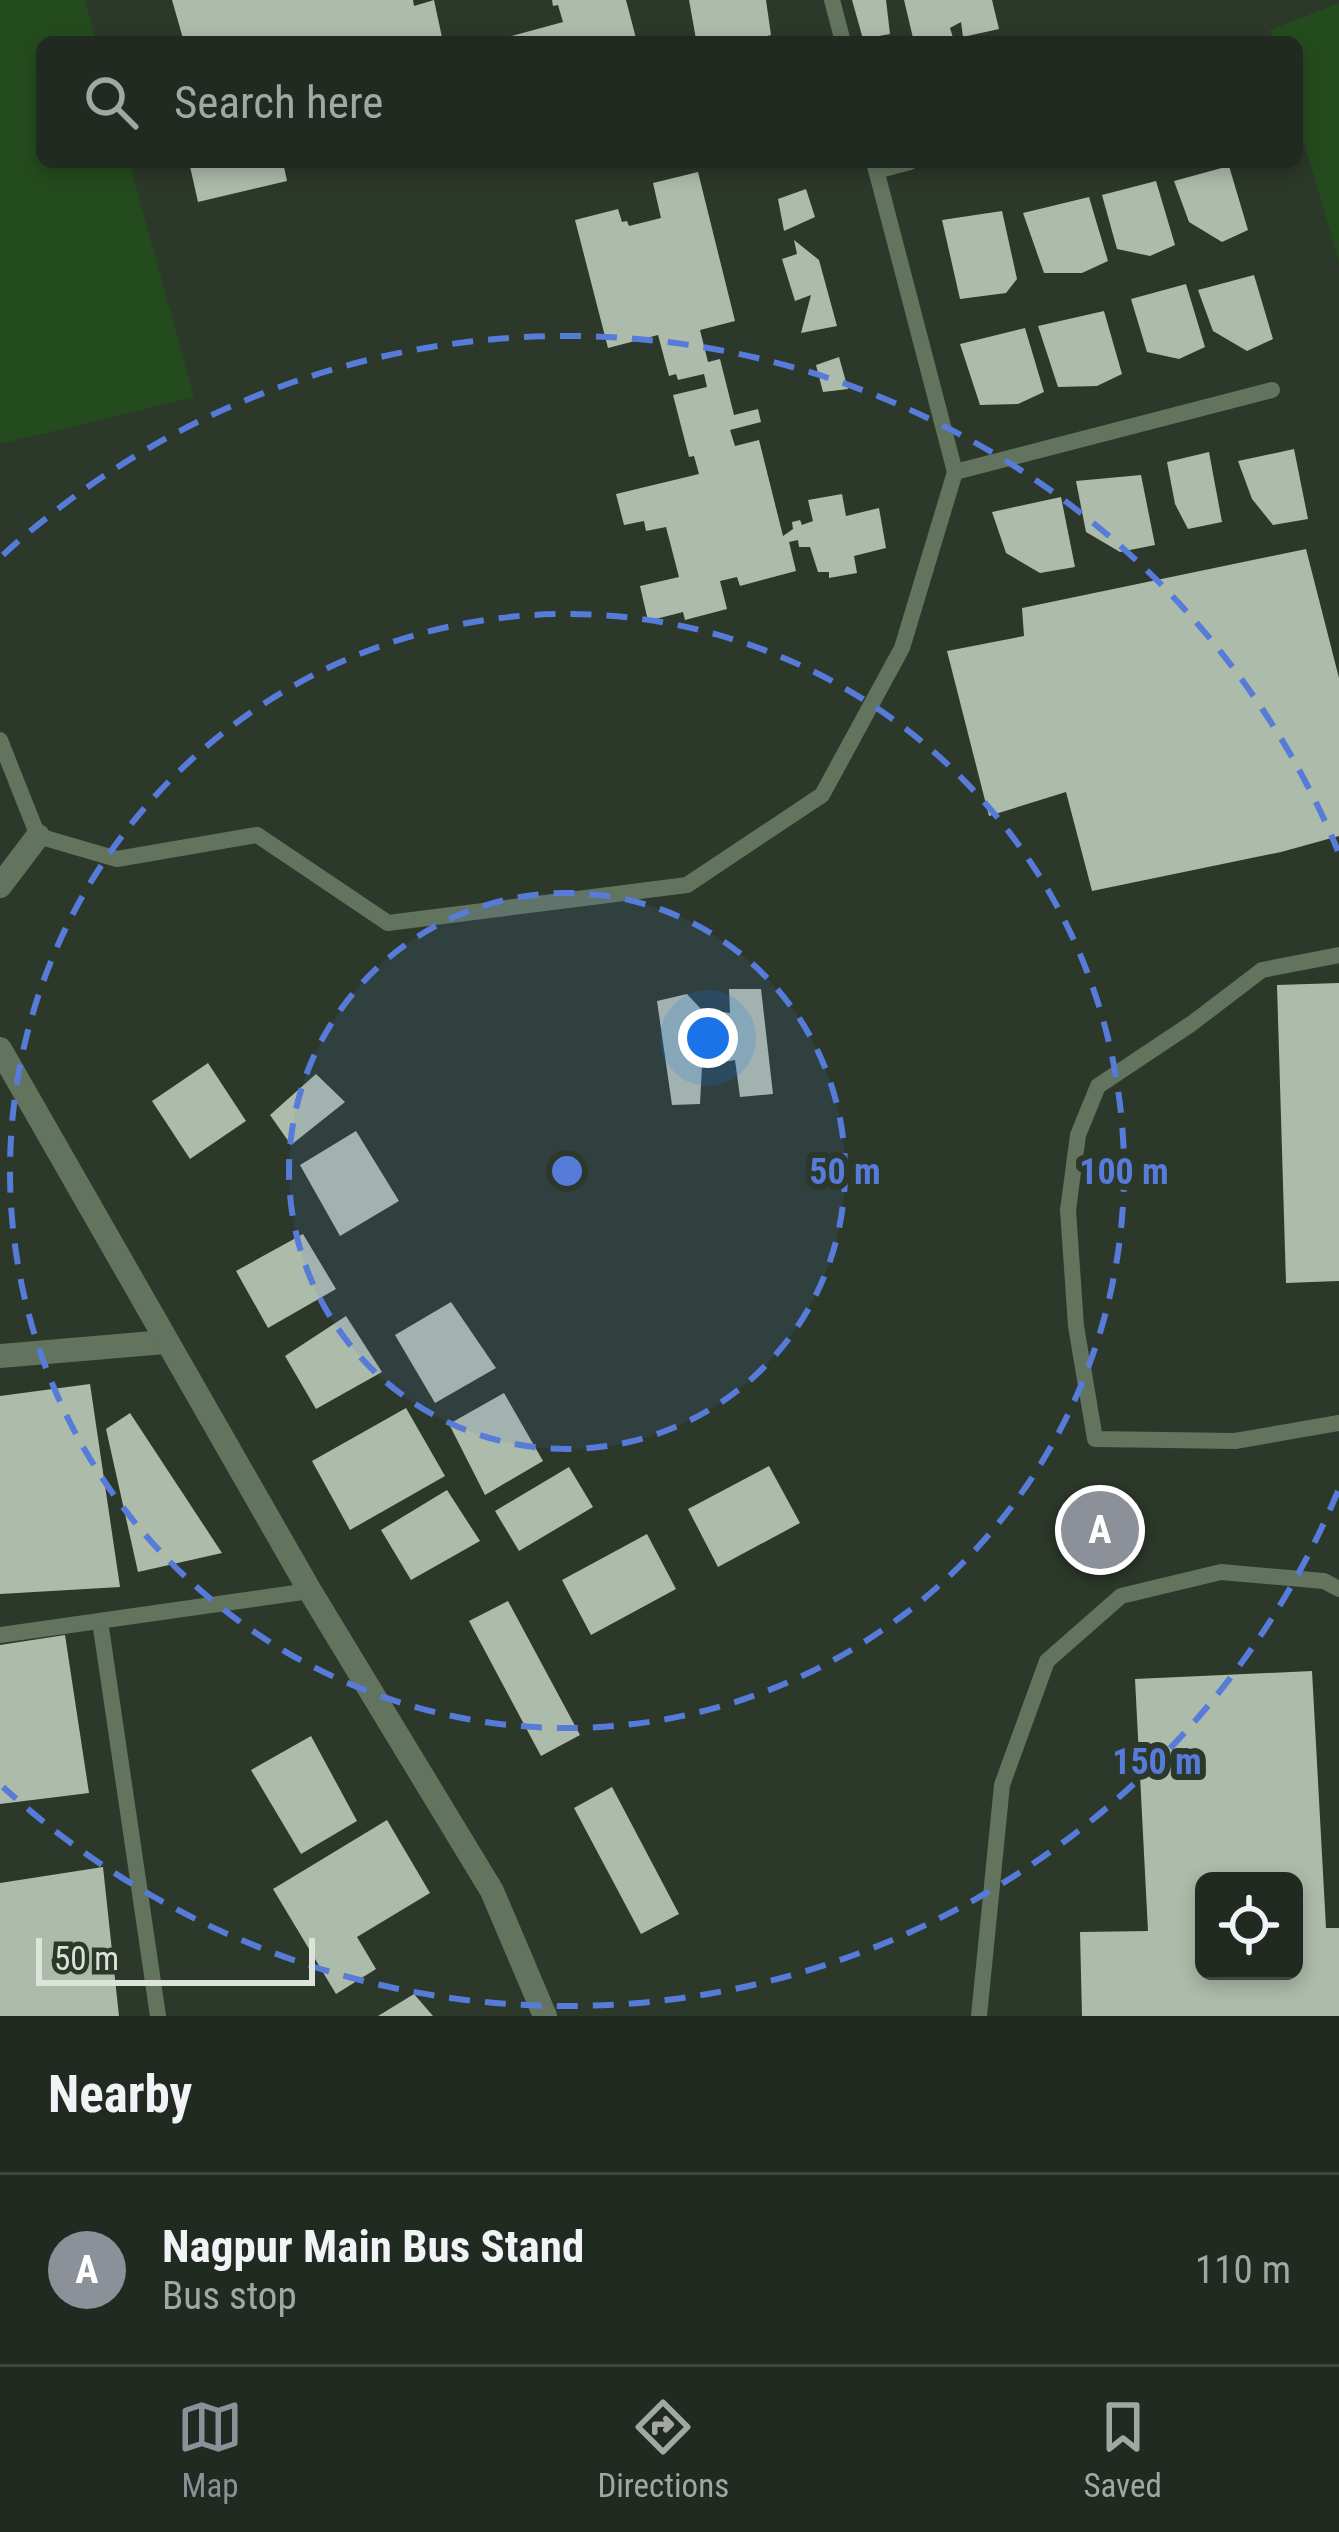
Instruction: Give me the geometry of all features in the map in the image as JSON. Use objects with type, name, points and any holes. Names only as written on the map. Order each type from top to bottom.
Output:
[{"type":"street","points":[[0,886],[38,836]]},
{"type":"street","points":[[0,1049],[310,1591],[492,1891],[545,2016]]},
{"type":"street","points":[[0,1356],[165,1342]]},
{"type":"lane","points":[[832,0],[841,36]]},
{"type":"lane","points":[[0,740],[38,836],[117,859],[257,835],[388,923],[687,885],[822,795],[902,648],[955,472],[876,168]]},
{"type":"lane","points":[[955,472],[1272,390]]},
{"type":"lane","points":[[1339,955],[1262,970],[1098,1086],[1078,1136],[1069,1210],[1076,1326],[1095,1439],[1235,1441],[1339,1423]]},
{"type":"lane","points":[[979,2016],[1002,1785],[1047,1660],[1121,1596],[1221,1572],[1324,1581],[1339,1589]]},
{"type":"lane","points":[[0,1635],[310,1591]]},
{"type":"lane","points":[[100,1621],[158,2016]]},
{"type":"green space","points":[[0,0],[85,0],[94,36],[36,36],[36,168],[131,168],[194,397],[0,444]]},
{"type":"green space","points":[[1339,3],[1339,261],[1303,139],[1303,36],[1272,36],[1270,30]]},
{"type":"building","points":[[172,0],[413,0],[414,6],[434,0],[442,36],[182,36]]},
{"type":"building","points":[[552,0],[626,0],[635,36],[512,36],[563,22],[558,5],[553,6]]},
{"type":"building","points":[[689,0],[766,0],[771,35],[695,36]]},
{"type":"building","points":[[852,0],[886,0],[890,34],[862,36]]},
{"type":"building","points":[[904,0],[992,0],[999,29],[963,36],[961,22],[950,28],[952,36],[913,36]]},
{"type":"building","points":[[190,168],[284,168],[287,181],[198,202]]},
{"type":"building","points":[[1230,168],[1248,230],[1222,242],[1189,222],[1174,181]]},
{"type":"building","points":[[698,172],[735,321],[700,330],[708,362],[720,359],[734,415],[758,409],[761,422],[730,430],[735,446],[759,440],[783,536],[793,529],[792,522],[813,521],[808,500],[842,494],[846,516],[879,508],[886,548],[854,556],[857,573],[829,578],[829,572],[818,572],[810,547],[799,547],[798,540],[789,542],[796,571],[740,586],[737,577],[720,581],[727,609],[685,620],[683,612],[648,621],[640,586],[679,577],[666,527],[646,531],[644,521],[624,525],[616,494],[699,474],[694,456],[689,457],[673,395],[707,387],[704,374],[678,380],[676,374],[669,376],[658,335],[608,348],[575,220],[618,209],[622,222],[629,226],[661,218],[653,183]]},
{"type":"building","points":[[1156,181],[1175,245],[1150,256],[1117,249],[1102,195]]},
{"type":"building","points":[[806,189],[815,217],[784,231],[778,199]]},
{"type":"building","points":[[1089,197],[1108,261],[1082,273],[1044,273],[1023,213]]},
{"type":"building","points":[[1002,211],[1017,279],[1006,293],[960,299],[942,220]]},
{"type":"building","points":[[794,240],[819,260],[837,326],[801,333],[811,295],[795,301],[782,259],[797,254]]},
{"type":"building","points":[[1254,275],[1273,339],[1247,351],[1213,331],[1198,290]]},
{"type":"building","points":[[1186,284],[1205,347],[1179,359],[1147,352],[1131,299]]},
{"type":"building","points":[[1104,311],[1122,374],[1097,386],[1058,387],[1038,326]]},
{"type":"building","points":[[1025,328],[1044,392],[1018,404],[980,405],[960,344]]},
{"type":"building","points":[[839,357],[848,389],[823,392],[816,365]]},
{"type":"building","points":[[1294,449],[1308,519],[1273,525],[1252,499],[1238,461]]},
{"type":"building","points":[[1209,452],[1222,522],[1188,529],[1175,504],[1167,462]]},
{"type":"building","points":[[1141,475],[1155,545],[1120,552],[1086,532],[1076,481]]},
{"type":"building","points":[[1061,497],[1075,567],[1040,573],[1006,553],[992,512]]},
{"type":"building","points":[[1306,549],[1339,678],[1339,836],[1092,891],[1066,792],[989,816],[947,651],[1024,636],[1022,608]]},
{"type":"building","points":[[1339,983],[1339,1281],[1286,1283],[1277,985]]},
{"type":"building","points":[[729,989],[761,989],[773,1094],[740,1097],[735,1060],[702,1066],[700,1104],[672,1105],[657,1001],[687,994],[701,1009],[730,1013]]},
{"type":"building","points":[[208,1063],[246,1121],[190,1159],[152,1101]]},
{"type":"building","points":[[316,1074],[345,1102],[291,1145],[270,1115]]},
{"type":"building","points":[[356,1131],[399,1201],[340,1236],[300,1165]]},
{"type":"building","points":[[303,1234],[336,1289],[268,1328],[236,1271]]},
{"type":"building","points":[[451,1302],[496,1368],[435,1403],[395,1335]]},
{"type":"building","points":[[346,1316],[382,1372],[316,1409],[285,1356]]},
{"type":"building","points":[[90,1384],[120,1587],[0,1594],[0,1396]]},
{"type":"building","points":[[504,1393],[543,1461],[485,1495],[449,1424]]},
{"type":"building","points":[[406,1408],[445,1476],[350,1530],[312,1461]]},
{"type":"building","points":[[130,1413],[222,1553],[138,1572],[106,1429]]},
{"type":"building","points":[[769,1466],[800,1523],[718,1567],[688,1509]]},
{"type":"building","points":[[569,1467],[593,1507],[519,1551],[495,1511]]},
{"type":"building","points":[[447,1490],[480,1541],[411,1580],[381,1530]]},
{"type":"building","points":[[647,1534],[676,1589],[591,1635],[562,1580]]},
{"type":"building","points":[[508,1601],[580,1735],[541,1756],[469,1621]]},
{"type":"building","points":[[65,1635],[89,1793],[0,1804],[0,1645]]},
{"type":"building","points":[[1312,1671],[1326,1928],[1339,1928],[1339,2016],[1082,2016],[1080,1932],[1148,1931],[1135,1679]]},
{"type":"building","points":[[311,1736],[357,1821],[301,1854],[251,1770]]},
{"type":"building","points":[[612,1787],[679,1914],[641,1934],[574,1808]]},
{"type":"building","points":[[387,1820],[430,1893],[357,1937],[376,1969],[336,1994],[273,1889]]},
{"type":"building","points":[[103,1867],[119,2016],[0,2016],[0,1883]]},
{"type":"building","points":[[414,1994],[433,2016],[378,2016]]},
{"type":"place","name":"Nagpur Main Bus Stand","points":[[1100,1530]]}]
